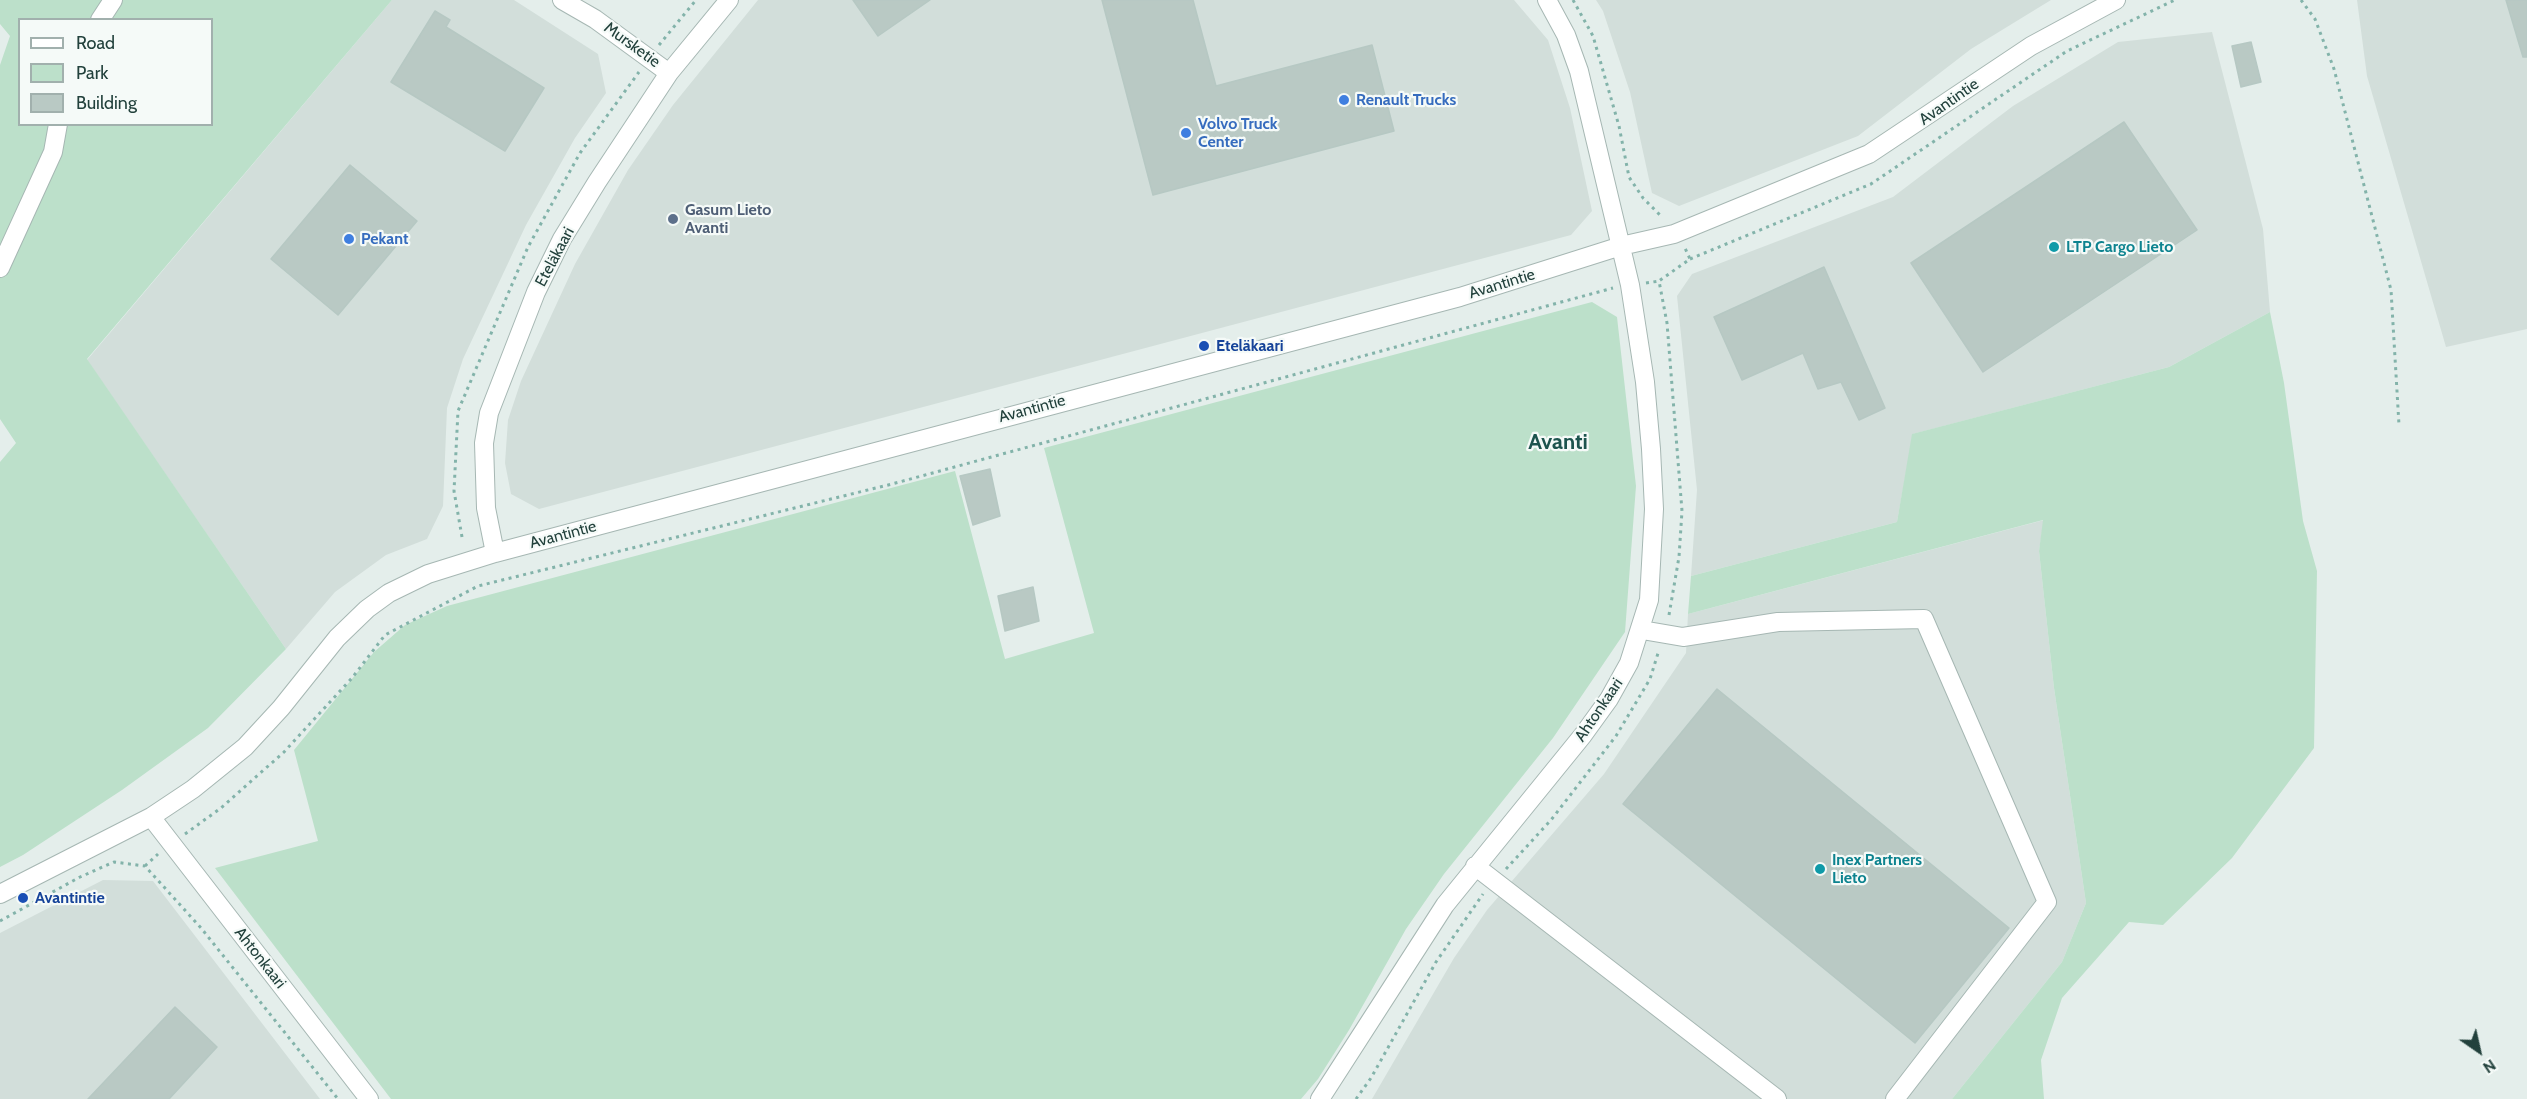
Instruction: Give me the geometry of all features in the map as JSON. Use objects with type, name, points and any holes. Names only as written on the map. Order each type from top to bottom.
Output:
[{"type":"street","points":[[101,18],[113,0]]},
{"type":"street","name":"Mursketie","points":[[562,0],[595,19],[669,72]]},
{"type":"street","name":"Eteläkaari","points":[[495,553],[486,508],[484,443],[489,413],[536,292],[562,239],[669,72],[729,0]]},
{"type":"street","points":[[1547,0],[1566,35],[1579,71],[1621,246]]},
{"type":"street","name":"Avantintie","points":[[0,894],[151,817],[193,789],[245,747],[281,708],[337,638],[367,609],[389,593],[428,574],[495,553],[1460,297],[1621,246],[1674,234],[1869,154],[2031,46],[2116,0]]},
{"type":"street","points":[[0,268],[53,152],[58,126]]},
{"type":"street","name":"Ahtonkaari","points":[[1320,1099],[1411,957],[1475,866],[1603,708],[1629,663],[1642,630],[1649,600],[1653,546],[1651,449],[1645,382],[1621,246]]},
{"type":"street","points":[[1642,630],[1683,637],[1778,622],[1924,619],[2047,902],[1895,1099]]},
{"type":"street","name":"Ahtonkaari","points":[[151,817],[369,1099]]},
{"type":"street","points":[[1475,866],[1777,1099]]},
{"type":"path","points":[[1573,0],[1593,36],[1619,126],[1629,177],[1643,198],[1662,218]]},
{"type":"path","points":[[2102,36],[2175,0]]},
{"type":"path","points":[[2301,0],[2315,19],[2334,69],[2391,290],[2399,425]]},
{"type":"path","points":[[1646,283],[1659,281],[1690,259],[1684,247]]},
{"type":"path","points":[[1356,1099],[1371,1078],[1436,962],[1478,899],[1551,819],[1616,736],[1650,679],[1670,615],[1679,557],[1682,511],[1667,323],[1659,281]]},
{"type":"path","points":[[145,866],[171,843],[221,808],[284,752],[352,678],[385,635],[478,586],[892,484],[1610,288]]},
{"type":"path","points":[[0,921],[80,877],[114,862],[145,866],[201,928],[338,1099]]},
{"type":"shaded area","points":[[392,0],[514,0],[598,54],[606,93],[575,138],[526,225],[463,359],[447,408],[443,506],[427,539],[386,555],[335,592],[286,649],[87,360]]},
{"type":"shaded area","points":[[758,0],[1514,0],[1548,40],[1570,108],[1592,211],[1571,235],[539,509],[511,494],[505,463],[508,420],[521,381],[575,264],[628,170],[673,105]]},
{"type":"shaded area","points":[[1596,0],[2051,0],[1971,49],[1858,136],[1679,206],[1652,193],[1630,92],[1603,11]]},
{"type":"shaded area","points":[[2357,0],[2527,0],[2527,329],[2446,347],[2367,76]]},
{"type":"shaded area","points":[[2212,32],[2263,229],[2270,312],[2169,367],[1913,434],[1897,522],[1691,576],[1697,490],[1677,296],[1692,274],[1893,197],[2013,106],[2118,42]]},
{"type":"shaded area","points":[[2044,520],[2039,551],[2054,688],[2086,903],[2062,962],[1952,1099],[1372,1099],[1454,958],[1487,910],[1604,774],[1686,653],[1688,614]]},
{"type":"shaded area","points":[[103,880],[153,881],[320,1099],[0,1099],[0,933]]},
{"type":"green space","points":[[0,0],[392,0],[87,359],[286,649],[208,728],[122,790],[23,855],[0,867],[0,462],[16,443],[0,419],[0,65],[10,36],[0,24]]},
{"type":"green space","points":[[1592,302],[1617,317],[1636,486],[1625,632],[1553,738],[1444,874],[1406,929],[1349,1030],[1318,1079],[1301,1099],[391,1099],[215,868],[318,841],[294,750],[374,652],[405,625],[447,606],[955,471],[1005,659],[1094,633],[1044,448]]},
{"type":"green space","points":[[2270,312],[2284,383],[2303,521],[2317,571],[2314,748],[2232,858],[2163,925],[2129,922],[2062,998],[2041,1060],[2044,1099],[1952,1099],[2062,962],[2086,903],[2054,688],[2039,551],[2043,520],[1688,614],[1691,576],[1897,522],[1912,434],[2169,367]]},
{"type":"building","points":[[853,0],[930,0],[878,36]]},
{"type":"building","points":[[1102,0],[1193,0],[1216,86],[1372,45],[1394,131],[1153,195]]},
{"type":"building","points":[[2506,0],[2527,0],[2527,57],[2523,57]]},
{"type":"building","points":[[435,11],[450,20],[446,27],[544,88],[505,151],[391,82]]},
{"type":"building","points":[[2251,42],[2261,82],[2241,87],[2232,46]]},
{"type":"building","name":"LTP Cargo Lieto","points":[[2124,122],[2197,230],[1983,372],[1911,263]]},
{"type":"building","points":[[350,165],[417,221],[338,315],[271,259]]},
{"type":"building","points":[[1824,267],[1885,408],[1859,420],[1841,382],[1818,389],[1803,353],[1742,380],[1714,317]]},
{"type":"building","points":[[990,469],[1000,516],[973,525],[960,476]]},
{"type":"building","points":[[1033,587],[1039,621],[1005,631],[998,596]]},
{"type":"building","name":"Inex Partners Lieto","points":[[1717,689],[2009,928],[1915,1043],[1623,804]]},
{"type":"building","points":[[175,1007],[217,1047],[169,1099],[88,1099]]},
{"type":"place","name":"Renault Trucks","points":[[1344,100]]},
{"type":"place","name":"Volvo Truck Center","points":[[1186,133]]},
{"type":"place","name":"Gasum Lieto Avanti","points":[[673,219]]},
{"type":"place","name":"Pekant","points":[[349,239]]},
{"type":"place","name":"LTP Cargo Lieto","points":[[2054,247]]},
{"type":"place","name":"Eteläkaari","points":[[1204,346]]},
{"type":"place","name":"Inex Partners Lieto","points":[[1820,869]]},
{"type":"place","name":"Avantintie","points":[[23,898]]},
{"type":"district","name":"Avanti","points":[[1558,443]]}]
